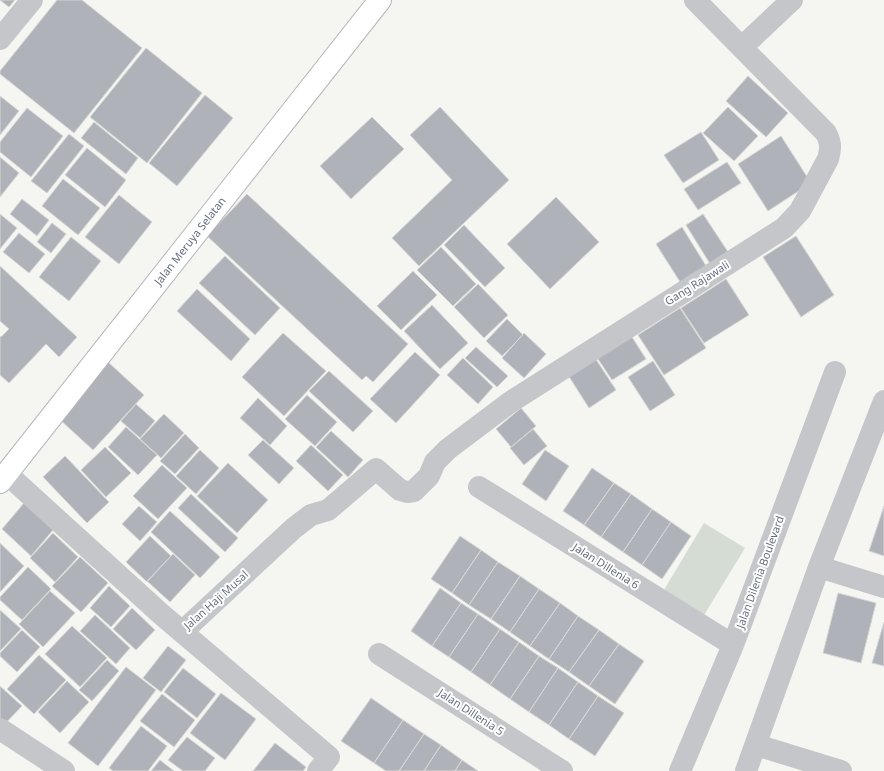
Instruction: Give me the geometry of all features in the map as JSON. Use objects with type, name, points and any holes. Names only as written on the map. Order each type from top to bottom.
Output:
[{"type":"main road","name":"Jalan Meruya Selatan","points":[[3,478],[380,0]]},
{"type":"street","points":[[0,39],[32,0]]},
{"type":"street","name":"Gang Rajawali","points":[[376,469],[400,490],[407,492],[414,491],[429,476],[435,462],[448,449],[509,403],[784,228],[800,211],[828,159],[831,150],[830,140],[826,133],[695,0]]},
{"type":"street","points":[[742,47],[792,0]]},
{"type":"street","name":"Jalan Dilenia Boulevard","points":[[680,771],[733,645],[835,372]]},
{"type":"street","points":[[746,771],[819,567],[884,401]]},
{"type":"street","name":"Jalan Haji Musal","points":[[3,478],[162,614],[184,631],[294,528],[311,515],[328,510],[376,469]]},
{"type":"street","name":"Jalan Dillenia 6","points":[[479,487],[733,645]]},
{"type":"street","points":[[819,567],[884,587]]},
{"type":"street","points":[[184,631],[329,757],[318,771]]},
{"type":"street","name":"Jalan Dillenia 5","points":[[379,654],[562,771]]},
{"type":"street","points":[[0,729],[64,771]]},
{"type":"street","points":[[756,746],[841,771]]},
{"type":"shaded area","points":[[704,523],[745,548],[701,620],[661,595]]},
{"type":"building","points":[[0,0],[15,0],[9,7]]},
{"type":"building","points":[[57,0],[82,0],[142,48],[74,133],[0,74],[0,71]]},
{"type":"building","points":[[146,48],[202,93],[147,163],[90,117]]},
{"type":"building","points":[[748,76],[788,113],[766,137],[726,101]]},
{"type":"building","points":[[205,95],[233,118],[177,186],[149,163]]},
{"type":"building","points":[[0,96],[19,111],[0,135]]},
{"type":"building","points":[[440,107],[509,180],[419,266],[392,238],[452,180],[410,135]]},
{"type":"building","points":[[728,107],[758,136],[734,161],[703,133]]},
{"type":"building","points":[[27,108],[63,136],[31,177],[0,152],[0,142]]},
{"type":"building","points":[[372,117],[404,149],[351,199],[320,166]]},
{"type":"building","points":[[94,122],[138,158],[126,174],[81,138]]},
{"type":"building","points":[[701,132],[719,160],[683,183],[664,155]]},
{"type":"building","points":[[69,134],[84,146],[47,193],[31,181]]},
{"type":"building","points":[[781,136],[811,183],[768,211],[738,164]]},
{"type":"building","points":[[87,148],[126,180],[105,207],[65,175]]},
{"type":"building","points":[[0,157],[19,173],[0,197]]},
{"type":"building","points":[[727,162],[741,183],[698,210],[684,189]]},
{"type":"building","points":[[63,179],[100,208],[78,235],[42,206]]},
{"type":"building","points":[[247,194],[408,344],[373,382],[366,376],[362,380],[207,236]]},
{"type":"building","points":[[119,195],[152,222],[119,264],[85,237]]},
{"type":"building","points":[[556,197],[599,242],[550,289],[507,244]]},
{"type":"building","points":[[22,199],[49,220],[37,236],[10,214]]},
{"type":"building","points":[[0,214],[17,228],[0,249]]},
{"type":"building","points":[[703,214],[730,255],[712,267],[686,225]]},
{"type":"building","points":[[52,223],[66,234],[51,253],[37,242]]},
{"type":"building","points":[[464,225],[505,268],[485,287],[444,245]]},
{"type":"building","points":[[682,227],[708,269],[682,285],[656,244]]},
{"type":"building","points":[[19,233],[45,254],[29,273],[3,252]]},
{"type":"building","points":[[796,236],[834,295],[801,317],[763,257]]},
{"type":"building","points":[[71,237],[101,261],[69,301],[39,277]]},
{"type":"building","points":[[441,247],[476,284],[453,306],[417,270]]},
{"type":"building","points":[[225,256],[280,308],[255,335],[199,283]]},
{"type":"building","points":[[0,266],[77,337],[59,357],[46,344],[9,383],[0,375],[0,336],[1,337],[9,329],[0,321]]},
{"type":"building","points":[[413,271],[437,295],[401,330],[377,306]]},
{"type":"building","points":[[726,279],[749,315],[704,343],[681,308]]},
{"type":"building","points":[[478,284],[508,315],[484,338],[454,307]]},
{"type":"building","points":[[197,289],[250,339],[231,361],[177,311]]},
{"type":"building","points":[[432,305],[468,343],[440,369],[404,331]]},
{"type":"building","points":[[680,308],[706,348],[664,375],[638,335]]},
{"type":"building","points":[[507,319],[523,335],[502,356],[486,341]]},
{"type":"building","points":[[283,333],[326,371],[284,416],[242,377]]},
{"type":"building","points":[[524,333],[546,354],[524,378],[502,358]]},
{"type":"building","points":[[630,334],[646,359],[612,380],[596,356]]},
{"type":"building","points":[[476,347],[508,376],[497,387],[465,358]]},
{"type":"building","points":[[415,352],[440,375],[396,423],[370,399]]},
{"type":"building","points":[[463,358],[493,387],[478,404],[447,375]]},
{"type":"building","points":[[595,358],[616,390],[589,408],[568,375]]},
{"type":"building","points":[[653,361],[675,395],[650,411],[628,377]]},
{"type":"building","points":[[108,362],[144,395],[93,450],[57,417]]},
{"type":"building","points":[[329,371],[373,411],[353,432],[309,391]]},
{"type":"building","points":[[307,395],[337,422],[315,446],[285,419]]},
{"type":"building","points":[[258,398],[287,426],[270,445],[240,418]]},
{"type":"building","points":[[136,404],[155,421],[140,438],[121,421]]},
{"type":"building","points":[[521,408],[536,426],[511,447],[496,429]]},
{"type":"building","points":[[164,414],[184,433],[161,458],[140,439]]},
{"type":"building","points":[[126,427],[157,455],[138,475],[108,447]]},
{"type":"building","points":[[533,429],[547,446],[524,465],[510,448]]},
{"type":"building","points":[[331,431],[363,460],[348,477],[316,447]]},
{"type":"building","points":[[185,434],[199,448],[175,474],[160,461]]},
{"type":"building","points":[[263,440],[294,468],[279,484],[248,455]]},
{"type":"building","points":[[311,445],[343,475],[328,491],[296,461]]},
{"type":"building","points":[[105,447],[131,473],[106,497],[81,470]]},
{"type":"building","points":[[200,450],[219,468],[196,494],[176,476]]},
{"type":"building","points":[[545,450],[569,466],[546,501],[522,484]]},
{"type":"building","points":[[65,456],[109,502],[87,523],[43,477]]},
{"type":"building","points":[[228,463],[268,500],[237,533],[197,496]]},
{"type":"building","points":[[162,465],[187,488],[158,519],[133,496]]},
{"type":"building","points":[[592,468],[614,483],[584,525],[563,511]]},
{"type":"building","points":[[614,483],[631,494],[601,537],[584,525]]},
{"type":"building","points":[[191,494],[238,538],[225,552],[178,508]]},
{"type":"building","points":[[631,494],[652,509],[623,552],[601,537]]},
{"type":"building","points":[[24,503],[53,530],[31,556],[2,529]]},
{"type":"building","points":[[139,506],[157,522],[140,541],[122,524]]},
{"type":"building","points":[[884,506],[884,556],[869,551]]},
{"type":"building","points":[[652,509],[671,522],[642,565],[623,552]]},
{"type":"building","points":[[170,511],[220,557],[200,578],[151,532]]},
{"type":"building","points":[[671,522],[691,536],[662,579],[642,565]]},
{"type":"building","points":[[53,533],[78,557],[55,582],[30,558]]},
{"type":"building","points":[[150,536],[171,556],[147,582],[126,562]]},
{"type":"building","points":[[460,536],[481,550],[452,593],[431,579]]},
{"type":"building","points":[[0,543],[24,566],[0,592]]},
{"type":"building","points":[[481,550],[498,562],[469,605],[452,593]]},
{"type":"building","points":[[173,554],[195,575],[170,602],[147,581]]},
{"type":"building","points":[[80,557],[108,583],[81,612],[52,586]]},
{"type":"building","points":[[498,562],[520,576],[491,619],[469,605]]},
{"type":"building","points":[[28,567],[51,589],[22,620],[0,600],[0,597]]},
{"type":"building","points":[[520,576],[539,589],[510,632],[491,619]]},
{"type":"building","points":[[109,586],[130,606],[111,627],[90,608]]},
{"type":"building","points":[[440,588],[461,603],[432,646],[411,631]]},
{"type":"building","points":[[539,589],[560,603],[530,646],[510,632]]},
{"type":"building","points":[[50,591],[75,613],[43,647],[19,624]]},
{"type":"building","points":[[838,593],[876,603],[861,663],[823,653]]},
{"type":"building","points":[[461,603],[478,614],[449,657],[432,646]]},
{"type":"building","points":[[560,603],[578,616],[549,659],[530,646]]},
{"type":"building","points":[[132,608],[155,630],[136,650],[113,629]]},
{"type":"building","points":[[0,610],[21,629],[0,651]]},
{"type":"building","points":[[478,614],[500,629],[471,672],[449,657]]},
{"type":"building","points":[[95,615],[130,648],[116,664],[80,631]]},
{"type":"building","points":[[578,616],[599,630],[569,672],[549,659]]},
{"type":"building","points":[[884,622],[884,666],[872,663]]},
{"type":"building","points":[[72,626],[107,658],[80,687],[45,654]]},
{"type":"building","points":[[500,629],[519,642],[490,685],[471,672]]},
{"type":"building","points":[[22,630],[40,647],[17,672],[0,656],[0,653]]},
{"type":"building","points":[[599,630],[619,644],[589,686],[569,672]]},
{"type":"building","points":[[519,642],[539,656],[510,699],[490,685]]},
{"type":"building","points":[[619,644],[644,661],[615,704],[589,686]]},
{"type":"building","points":[[168,646],[186,660],[161,692],[143,678]]},
{"type":"building","points":[[39,655],[66,680],[34,714],[7,689]]},
{"type":"building","points":[[539,656],[558,668],[529,712],[510,699]]},
{"type":"building","points":[[107,660],[119,671],[92,701],[79,690]]},
{"type":"building","points":[[126,667],[156,690],[98,766],[68,743]]},
{"type":"building","points":[[183,668],[216,694],[197,718],[164,692]]},
{"type":"building","points":[[558,668],[578,682],[549,725],[529,712]]},
{"type":"building","points":[[67,681],[89,702],[60,733],[38,712]]},
{"type":"building","points":[[578,682],[598,696],[569,739],[549,725]]},
{"type":"building","points":[[0,686],[22,706],[1,728],[0,727]]},
{"type":"building","points":[[221,693],[256,719],[225,760],[190,733]]},
{"type":"building","points":[[162,694],[195,720],[174,747],[140,721]]},
{"type":"building","points":[[598,696],[624,713],[595,756],[569,739]]},
{"type":"building","points":[[371,698],[403,720],[374,763],[341,741]]},
{"type":"building","points":[[403,720],[424,734],[399,771],[386,771],[374,763]]},
{"type":"building","points":[[141,726],[167,746],[148,771],[113,771],[109,768]]},
{"type":"building","points":[[424,734],[441,745],[424,771],[399,771]]},
{"type":"building","points":[[187,737],[215,758],[205,771],[183,771],[168,760]]},
{"type":"building","points":[[275,743],[306,767],[303,771],[253,771]]},
{"type":"building","points":[[441,745],[462,760],[455,771],[424,771]]},
{"type":"building","points":[[160,760],[174,771],[151,771]]},
{"type":"building","points":[[462,760],[478,771],[455,771]]}]
